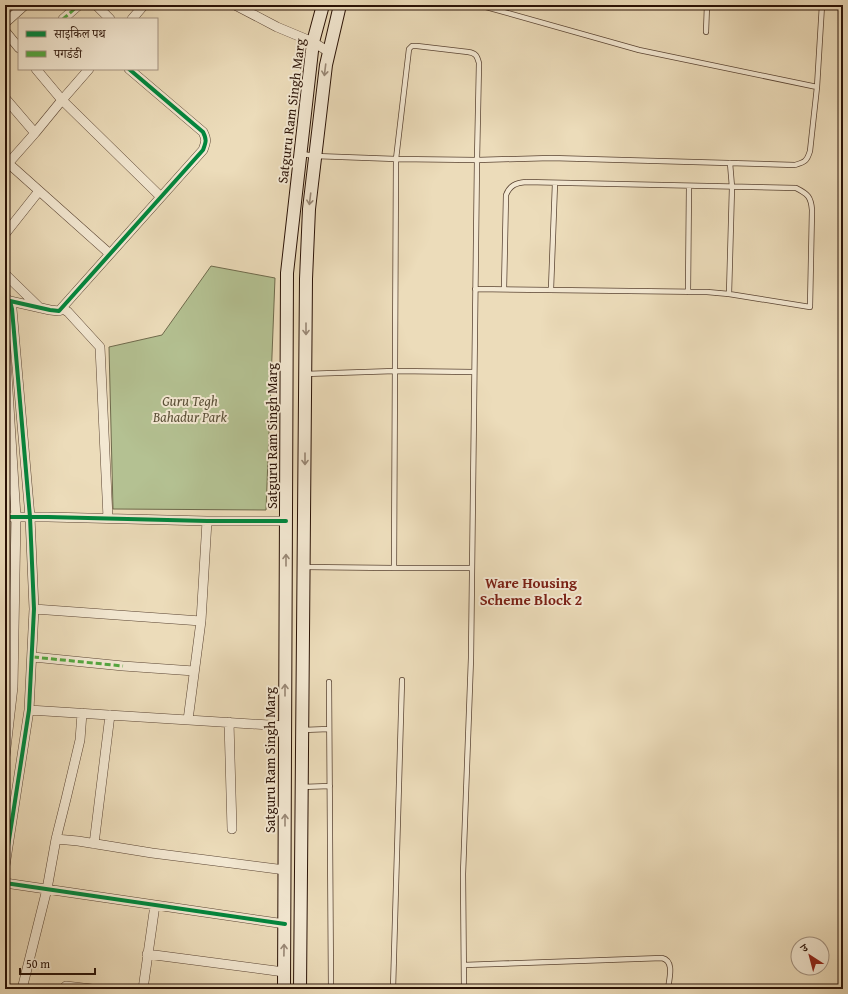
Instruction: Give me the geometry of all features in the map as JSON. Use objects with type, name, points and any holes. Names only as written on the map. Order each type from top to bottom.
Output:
[{"type":"main road","name":"Satguru Ram Singh Marg","points":[[284,989],[287,273],[313,42],[323,5]]},
{"type":"main road","name":"Satguru Ram Singh Marg","points":[[300,989],[305,374],[308,217],[326,65],[340,5]]},
{"type":"street","points":[[5,23],[25,5]]},
{"type":"street","points":[[64,18],[79,5]]},
{"type":"street","points":[[96,5],[109,18]]},
{"type":"street","points":[[133,18],[144,5]]},
{"type":"street","points":[[235,5],[277,27],[313,42],[329,52]]},
{"type":"street","points":[[5,31],[18,47]]},
{"type":"street","points":[[37,70],[62,100],[161,197]]},
{"type":"street","points":[[88,70],[35,134],[6,165],[39,191],[110,254]]},
{"type":"street","points":[[7,302],[59,311],[203,150],[206,142],[203,132],[130,70]]},
{"type":"street","points":[[5,98],[35,134]]},
{"type":"street","points":[[5,234],[39,191]]},
{"type":"street","points":[[5,274],[40,308]]},
{"type":"street","points":[[5,866],[29,710],[34,609],[30,517],[12,309],[7,302]]},
{"type":"street","points":[[62,308],[68,312],[100,347],[108,518]]},
{"type":"street","points":[[5,343],[16,517],[13,686],[5,757]]},
{"type":"street","points":[[5,517],[286,521]]},
{"type":"street","points":[[188,720],[201,621],[206,521]]},
{"type":"street","points":[[34,609],[201,621]]},
{"type":"street","points":[[32,657],[194,671]]},
{"type":"street","points":[[29,710],[285,726]]},
{"type":"street","points":[[22,989],[47,889],[56,838],[80,740],[82,713]]},
{"type":"street","points":[[94,844],[110,715]]},
{"type":"street","points":[[229,722],[232,829]]},
{"type":"street","points":[[56,838],[152,853],[285,870]]},
{"type":"street","points":[[5,883],[284,924]]},
{"type":"street","points":[[142,989],[155,905]]},
{"type":"street","points":[[148,954],[284,972]]},
{"type":"street","points":[[63,989],[66,986],[92,989]]},
{"type":"lane","points":[[479,5],[639,50],[817,87]]},
{"type":"lane","points":[[706,32],[707,5]]},
{"type":"lane","points":[[300,154],[315,156],[396,159],[476,160],[551,158],[795,165],[803,163],[807,159],[810,151],[817,87],[822,5]]},
{"type":"lane","points":[[394,568],[396,159],[408,53],[412,46],[417,46],[474,53],[477,56],[479,63],[476,160],[471,658],[463,874],[464,989]]},
{"type":"lane","points":[[729,294],[732,187],[730,163]]},
{"type":"lane","points":[[475,289],[707,292],[810,307],[811,200],[804,192],[796,188],[516,183],[509,189],[506,195],[504,289]]},
{"type":"lane","points":[[551,289],[554,183]]},
{"type":"lane","points":[[688,292],[689,186]]},
{"type":"lane","points":[[305,374],[395,371],[474,372]]},
{"type":"lane","points":[[304,567],[472,568]]},
{"type":"lane","points":[[393,989],[402,680]]},
{"type":"lane","points":[[329,682],[331,989]]},
{"type":"lane","points":[[302,730],[329,729]]},
{"type":"lane","points":[[302,787],[330,786]]},
{"type":"lane","points":[[464,964],[666,958],[670,965],[668,989]]},
{"type":"green space","name":"Guru Tegh Bahadur Park","points":[[211,266],[275,278],[266,510],[113,509],[109,347],[162,335]]},
{"type":"marked path","points":[[64,18],[79,5]]},
{"type":"marked path","points":[[33,657],[123,666]]},
{"type":"cycle path","points":[[5,299],[59,311],[203,150],[206,141],[203,132],[130,70]]},
{"type":"cycle path","points":[[5,866],[29,710],[34,609],[30,517],[12,309],[10,301]]},
{"type":"cycle path","points":[[5,517],[286,521]]},
{"type":"cycle path","points":[[5,883],[285,924]]},
{"type":"district","name":"Ware Housing Scheme Block 2","points":[[531,590]]}]
